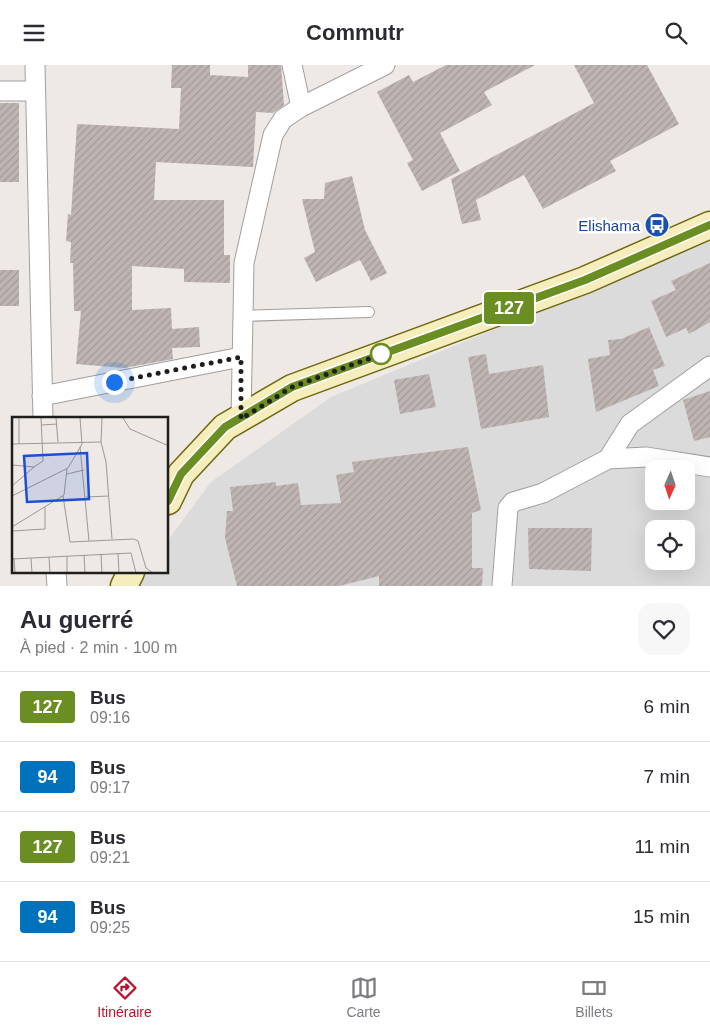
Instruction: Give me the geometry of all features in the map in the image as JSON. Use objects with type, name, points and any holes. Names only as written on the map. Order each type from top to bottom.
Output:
[{"type":"street","points":[[35,65],[44,417]]},
{"type":"street","points":[[292,65],[301,107]]},
{"type":"street","points":[[241,419],[244,263],[271,144],[283,119],[301,107],[385,65]]},
{"type":"street","points":[[0,91],[35,91]]},
{"type":"street","points":[[169,499],[181,474],[225,427],[292,387],[585,280],[710,225]]},
{"type":"street","points":[[42,396],[241,357]]},
{"type":"street","points":[[608,459],[630,424],[710,366]]},
{"type":"street","points":[[502,586],[508,508],[513,502],[543,493],[608,459],[646,457],[710,467]]},
{"type":"street","points":[[56,573],[57,586]]},
{"type":"street","points":[[124,586],[130,573]]},
{"type":"lane","points":[[242,316],[369,313]]},
{"type":"shaded area","points":[[710,240],[710,586],[134,586],[143,573],[169,573],[169,539],[211,482],[331,397]]},
{"type":"building","points":[[172,65],[210,65],[210,75],[248,77],[248,65],[281,65],[284,105],[273,113],[256,112],[253,167],[156,162],[154,200],[224,200],[224,255],[230,255],[230,283],[184,282],[184,269],[132,266],[132,310],[171,308],[172,329],[199,327],[200,347],[172,348],[173,359],[124,368],[76,364],[81,311],[74,311],[73,263],[70,263],[71,242],[66,241],[68,214],[71,215],[77,124],[179,129],[181,88],[171,88]]},
{"type":"building","points":[[446,65],[535,65],[484,92],[492,105],[440,133],[460,171],[422,191],[407,163],[413,160],[377,92],[409,75],[413,82]]},
{"type":"building","points":[[574,65],[647,65],[679,124],[610,161],[616,171],[543,209],[524,175],[476,200],[481,220],[462,224],[451,179],[594,103]]},
{"type":"building","points":[[0,103],[19,103],[19,182],[0,182]]},
{"type":"building","points":[[352,176],[365,230],[387,273],[371,281],[360,260],[316,282],[304,258],[315,252],[302,199],[324,199],[325,183]]},
{"type":"building","points":[[710,263],[710,322],[689,334],[686,328],[666,337],[651,301],[676,290],[671,281]]},
{"type":"building","points":[[0,270],[19,270],[19,306],[0,306]]},
{"type":"building","points":[[649,327],[665,366],[653,370],[659,386],[596,412],[588,359],[610,355],[608,340],[621,339]]},
{"type":"building","points":[[486,354],[489,374],[543,365],[549,417],[481,429],[468,357]]},
{"type":"building","points":[[429,374],[436,407],[400,414],[394,380]]},
{"type":"building","points":[[710,391],[710,437],[694,441],[683,400]]},
{"type":"building","points":[[468,447],[481,510],[472,513],[472,568],[483,568],[482,586],[379,586],[379,576],[339,586],[237,586],[225,538],[227,511],[233,511],[230,487],[276,482],[276,486],[298,483],[301,505],[341,503],[336,475],[354,472],[352,462]]},
{"type":"building","points":[[528,528],[592,528],[591,571],[529,569]]},
{"type":"bus line","name":"127","points":[[169,499],[181,474],[225,427],[292,387],[585,280],[710,225]]},
{"type":"place","name":"Elishama","points":[[657,225]]},
{"type":"route","points":[[114,382],[241,357],[241,419],[292,387],[387,352],[381,354]]}]
